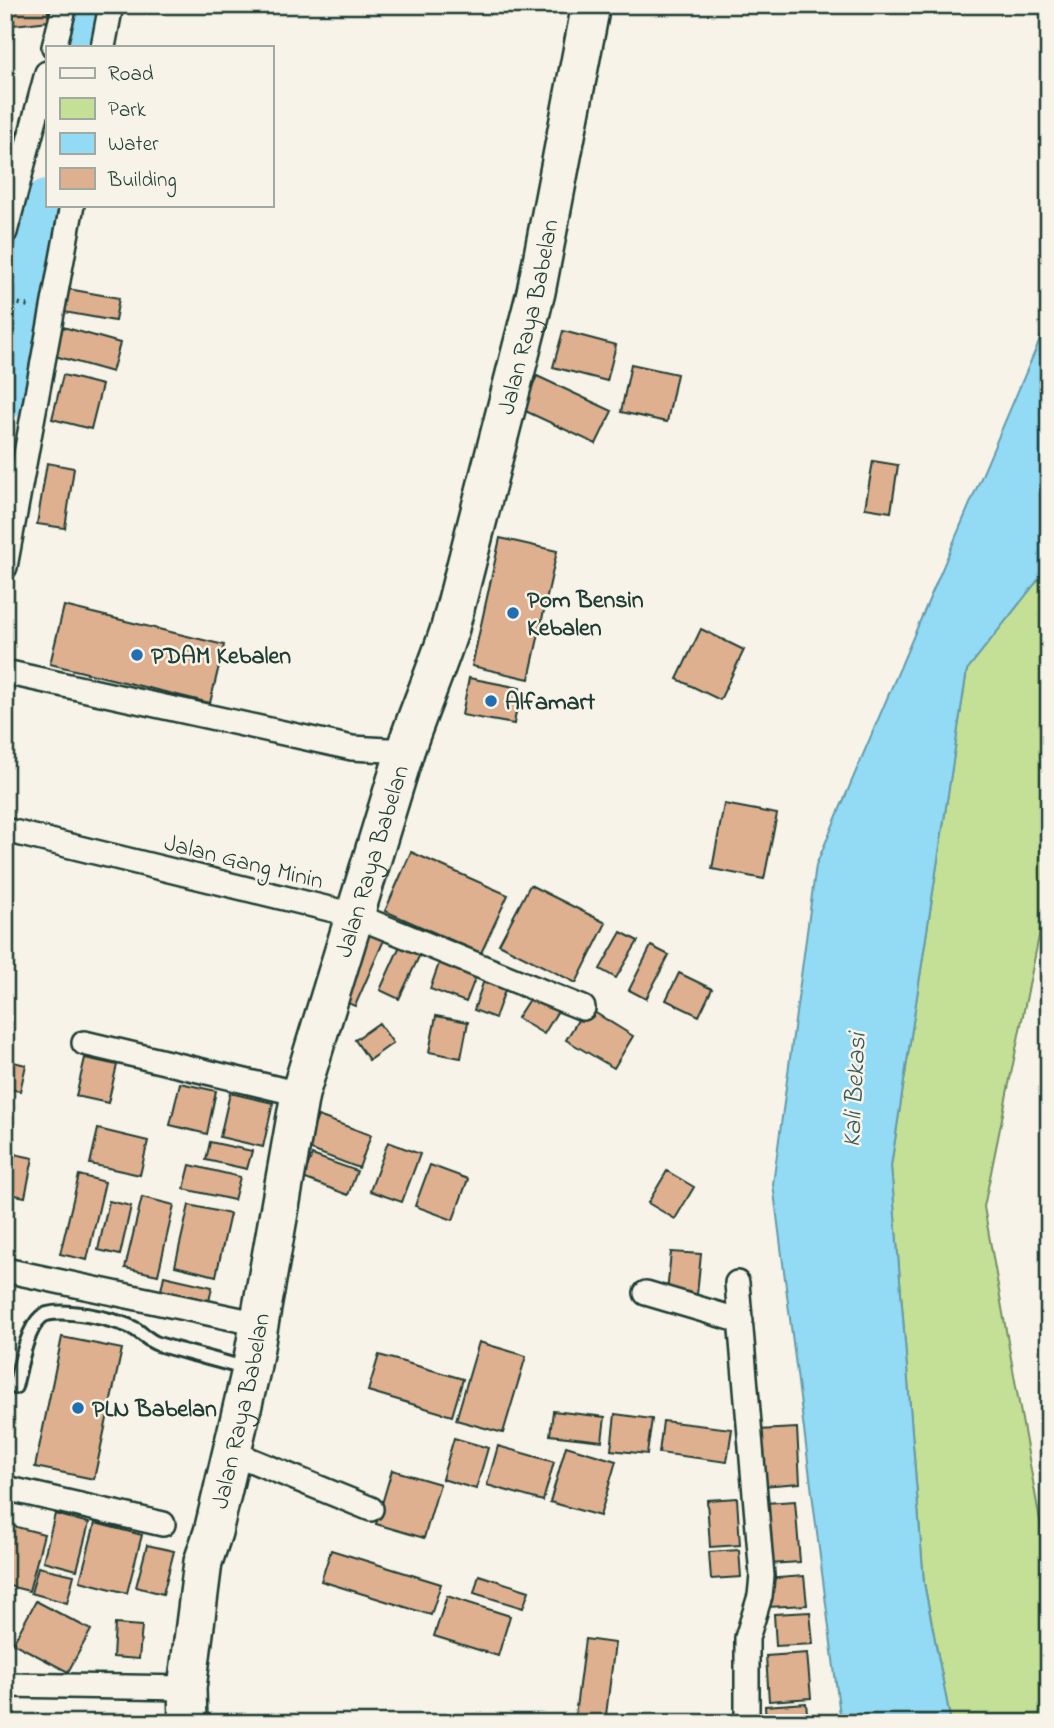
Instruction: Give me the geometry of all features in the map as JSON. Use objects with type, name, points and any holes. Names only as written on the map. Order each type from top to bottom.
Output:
[{"type":"main road","name":"Jalan Raya Babelan","points":[[187,1705],[203,1562],[213,1532],[251,1370],[300,1094],[405,751],[450,628],[536,292],[591,5]]},
{"type":"street","points":[[54,46],[65,5]]},
{"type":"street","points":[[103,46],[111,5]]},
{"type":"street","points":[[5,232],[46,77]]},
{"type":"street","points":[[5,567],[72,206]]},
{"type":"street","points":[[5,672],[352,748],[405,751]]},
{"type":"street","name":"Jalan Gang Minin","points":[[5,830],[354,915],[583,1008]]},
{"type":"street","points":[[85,1043],[300,1094]]},
{"type":"street","points":[[5,1270],[260,1324]]},
{"type":"street","points":[[737,1283],[762,1576],[760,1596],[747,1639],[747,1723]]},
{"type":"street","points":[[646,1293],[741,1321]]},
{"type":"street","points":[[231,1452],[371,1509]]},
{"type":"street","points":[[5,1488],[163,1524]]},
{"type":"street","points":[[5,1685],[187,1705]]},
{"type":"lane","points":[[15,1387],[27,1341],[39,1318],[48,1312],[116,1321],[135,1328],[154,1343],[251,1370]]},
{"type":"path","points":[[7,301],[37,307]]},
{"type":"green space","points":[[1049,566],[1049,887],[984,1207],[1049,1571],[1049,1723],[951,1723],[924,1583],[891,1166],[967,669]]},
{"type":"water","name":"Kali Bekasi","points":[[1049,326],[1049,566],[967,670],[891,1166],[924,1583],[951,1723],[841,1723],[773,1184],[816,865],[1044,330]]},
{"type":"building","points":[[12,5],[47,5],[49,21],[14,25]]},
{"type":"building","points":[[5,130],[17,132],[10,177],[5,177]]},
{"type":"building","points":[[68,289],[119,298],[115,321],[64,312]]},
{"type":"building","points":[[63,327],[120,343],[112,372],[55,356]]},
{"type":"building","points":[[563,331],[616,345],[607,381],[553,367]]},
{"type":"building","points":[[631,364],[677,374],[667,422],[621,412]]},
{"type":"building","points":[[63,375],[102,385],[91,429],[52,419]]},
{"type":"building","points":[[537,376],[612,411],[596,444],[521,409]]},
{"type":"building","points":[[873,461],[898,465],[891,512],[865,508]]},
{"type":"building","points":[[47,463],[74,468],[65,528],[37,524]]},
{"type":"building","name":"Pom Bensin Kebalen","points":[[500,538],[557,551],[529,679],[472,666]]},
{"type":"building","name":"PDAM Kebalen","points":[[64,606],[224,645],[210,703],[50,664]]},
{"type":"building","points":[[701,629],[744,650],[720,700],[677,679]]},
{"type":"building","name":"Alfamart","points":[[469,678],[520,688],[514,724],[462,715]]},
{"type":"building","points":[[724,804],[777,814],[764,879],[712,869]]},
{"type":"building","points":[[411,852],[508,895],[481,953],[385,911]]},
{"type":"building","points":[[530,885],[606,923],[576,983],[499,944]]},
{"type":"building","points":[[363,931],[384,940],[355,1006],[333,997]]},
{"type":"building","points":[[621,932],[638,941],[616,978],[600,969]]},
{"type":"building","points":[[403,939],[423,948],[399,999],[380,990]]},
{"type":"building","points":[[651,946],[669,955],[646,999],[629,990]]},
{"type":"building","points":[[442,955],[479,968],[466,1002],[430,989]]},
{"type":"building","points":[[487,971],[509,979],[495,1018],[474,1010]]},
{"type":"building","points":[[679,973],[712,989],[699,1016],[666,1000]]},
{"type":"building","points":[[533,993],[559,1009],[544,1034],[517,1018]]},
{"type":"building","points":[[586,1007],[633,1036],[614,1068],[566,1040]]},
{"type":"building","points":[[436,1016],[468,1022],[461,1058],[429,1052]]},
{"type":"building","points":[[379,1023],[393,1043],[369,1060],[355,1040]]},
{"type":"building","points":[[85,1058],[117,1065],[108,1103],[76,1096]]},
{"type":"building","points":[[5,1060],[26,1065],[20,1091],[5,1088]]},
{"type":"building","points":[[180,1083],[216,1091],[207,1134],[170,1125]]},
{"type":"building","points":[[230,1093],[273,1103],[263,1147],[220,1137]]},
{"type":"building","points":[[318,1116],[371,1135],[359,1168],[306,1148]]},
{"type":"building","points":[[98,1129],[148,1141],[140,1175],[90,1164]]},
{"type":"building","points":[[210,1142],[252,1151],[247,1169],[206,1160]]},
{"type":"building","points":[[388,1142],[420,1154],[402,1202],[370,1191]]},
{"type":"building","points":[[5,1152],[33,1158],[25,1197],[5,1193]]},
{"type":"building","points":[[312,1155],[357,1171],[348,1195],[303,1178]]},
{"type":"building","points":[[190,1165],[240,1177],[234,1200],[184,1189]]},
{"type":"building","points":[[430,1165],[468,1179],[453,1220],[415,1206]]},
{"type":"building","points":[[667,1171],[694,1187],[675,1219],[648,1203]]},
{"type":"building","points":[[79,1175],[105,1182],[87,1260],[60,1254]]},
{"type":"building","points":[[142,1197],[174,1205],[158,1275],[125,1268]]},
{"type":"building","points":[[109,1201],[131,1206],[120,1255],[98,1250]]},
{"type":"building","points":[[189,1205],[230,1214],[216,1276],[175,1266]]},
{"type":"building","points":[[671,1252],[701,1254],[697,1295],[667,1293]]},
{"type":"building","points":[[164,1276],[212,1287],[207,1311],[159,1300]]},
{"type":"building","name":"PLN Babelan","points":[[62,1337],[122,1349],[94,1479],[35,1467]]},
{"type":"building","points":[[479,1342],[526,1356],[503,1433],[456,1420]]},
{"type":"building","points":[[379,1355],[463,1379],[452,1416],[368,1391]]},
{"type":"building","points":[[553,1411],[605,1417],[602,1441],[550,1435]]},
{"type":"building","points":[[615,1414],[652,1419],[647,1454],[611,1450]]},
{"type":"building","points":[[663,1421],[732,1429],[727,1462],[659,1453]]},
{"type":"building","points":[[797,1428],[800,1483],[762,1486],[758,1430]]},
{"type":"building","points":[[454,1438],[488,1448],[476,1489],[442,1479]]},
{"type":"building","points":[[498,1446],[554,1462],[543,1501],[487,1485]]},
{"type":"building","points":[[566,1446],[616,1461],[600,1516],[550,1502]]},
{"type":"building","points":[[392,1470],[440,1484],[424,1538],[376,1524]]},
{"type":"building","points":[[737,1498],[740,1545],[710,1547],[707,1500]]},
{"type":"building","points":[[795,1501],[800,1562],[769,1564],[765,1503]]},
{"type":"building","points":[[55,1514],[89,1523],[77,1570],[43,1561]]},
{"type":"building","points":[[95,1523],[142,1535],[127,1593],[80,1581]]},
{"type":"building","points":[[5,1524],[44,1534],[29,1591],[5,1585]]},
{"type":"building","points":[[147,1545],[174,1551],[163,1594],[136,1587]]},
{"type":"building","points":[[331,1550],[441,1584],[431,1615],[321,1581]]},
{"type":"building","points":[[739,1550],[741,1577],[711,1579],[709,1552]]},
{"type":"building","points":[[38,1567],[74,1575],[67,1603],[31,1593]]},
{"type":"building","points":[[479,1575],[529,1591],[523,1608],[474,1593]]},
{"type":"building","points":[[804,1576],[807,1605],[767,1607],[765,1579]]},
{"type":"building","points":[[447,1596],[510,1616],[498,1656],[434,1636]]},
{"type":"building","points":[[36,1601],[91,1630],[68,1672],[13,1643]]},
{"type":"building","points":[[810,1612],[813,1644],[776,1646],[774,1614]]},
{"type":"building","points":[[115,1624],[142,1626],[139,1659],[113,1657]]},
{"type":"building","points":[[585,1639],[615,1643],[605,1723],[574,1723]]},
{"type":"building","points":[[807,1653],[811,1698],[769,1701],[766,1656]]},
{"type":"building","points":[[806,1703],[808,1721],[766,1723],[765,1706]]},
{"type":"waterway","points":[[84,46],[94,5]]},
{"type":"waterway","points":[[5,393],[48,206]]},
{"type":"place","name":"Pom Bensin Kebalen","points":[[513,613]]},
{"type":"place","name":"PDAM Kebalen","points":[[137,655]]},
{"type":"place","name":"Alfamart","points":[[491,701]]},
{"type":"place","name":"PLN Babelan","points":[[78,1408]]}]
